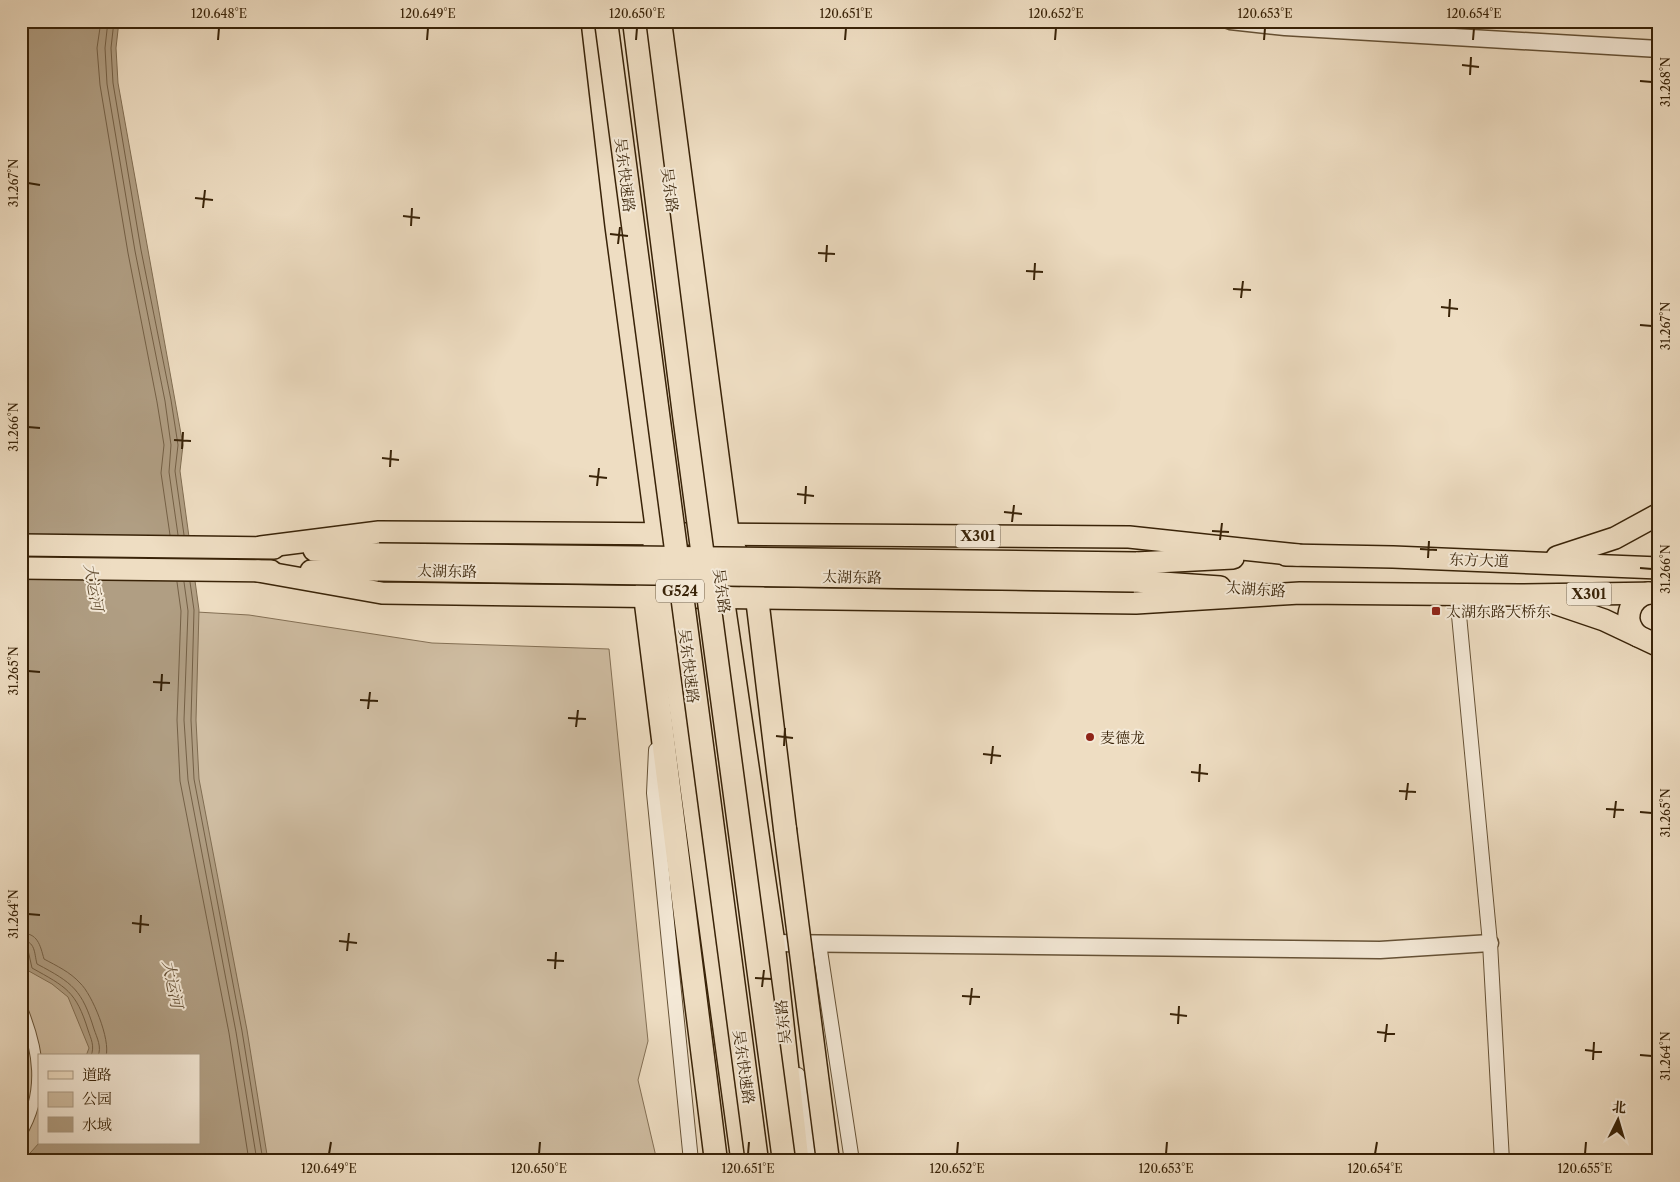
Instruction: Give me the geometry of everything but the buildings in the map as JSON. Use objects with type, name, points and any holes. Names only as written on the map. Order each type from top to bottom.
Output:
[{"type":"highway","name":"吴东快速路","points":[[606,21],[757,1161]]},
{"type":"highway","name":"吴东快速路","points":[[634,21],[683,405],[784,1161]]},
{"type":"highway","points":[[656,25],[721,534],[757,598],[828,1161]]},
{"type":"highway","points":[[657,534],[655,596],[659,702],[716,1161]]},
{"type":"main road","points":[[592,21],[616,226],[657,534]]},
{"type":"main road","points":[[1522,561],[1578,552],[1615,538],[1652,518]]},
{"type":"main road","points":[[1652,518],[1634,536],[1633,550],[1640,562],[1654,568]]},
{"type":"main road","name":"太湖东路","points":[[261,547],[379,532],[721,534],[1129,537],[1298,554]]},
{"type":"main road","name":"吴东路","points":[[721,534],[723,598],[774,943],[798,1161]]},
{"type":"main road","name":"太湖东路","points":[[21,545],[261,547],[379,554],[1135,572],[1300,593]]},
{"type":"main road","name":"太湖东路","points":[[21,568],[258,571],[1135,572],[1298,554]]},
{"type":"main road","name":"东方大道","points":[[1298,554],[1522,561],[1654,568]]},
{"type":"main road","name":"太湖东路","points":[[258,571],[382,593],[1136,603],[1300,593]]},
{"type":"main road","name":"X301","points":[[1300,593],[1519,595],[1654,593]]},
{"type":"main road","points":[[1638,636],[1629,623],[1629,612],[1634,602],[1654,593]]},
{"type":"main road","points":[[1519,595],[1580,611],[1659,646]]},
{"type":"main road","points":[[655,596],[742,1161]]},
{"type":"street","points":[[1230,21],[1285,27],[1659,49]]},
{"type":"street","points":[[1457,594],[1490,943],[1502,1161]]},
{"type":"street","points":[[659,702],[654,793],[691,1161]]},
{"type":"street","points":[[813,1161],[774,943],[1380,950],[1490,943]]},
{"type":"street","points":[[819,944],[852,1161]]},
{"type":"street","points":[[21,1006],[34,1040],[38,1075],[32,1109],[21,1134]]},
{"type":"green space","points":[[21,602],[249,615],[432,643],[609,649],[648,1041],[638,1080],[657,1161],[21,1161]]},
{"type":"water","name":"大运河","points":[[21,21],[119,21],[116,48],[118,83],[183,445],[180,471],[199,610],[196,720],[199,779],[247,1030],[268,1161],[23,1161],[38,1144],[200,1144],[200,1054],[87,1054],[89,1048],[68,997],[52,984],[27,970],[21,933],[21,728],[23,710],[21,697]]},
{"type":"place","name":"太湖东路大桥东","points":[[1436,611]]},
{"type":"place","name":"麦德龙","points":[[1090,737]]}]
